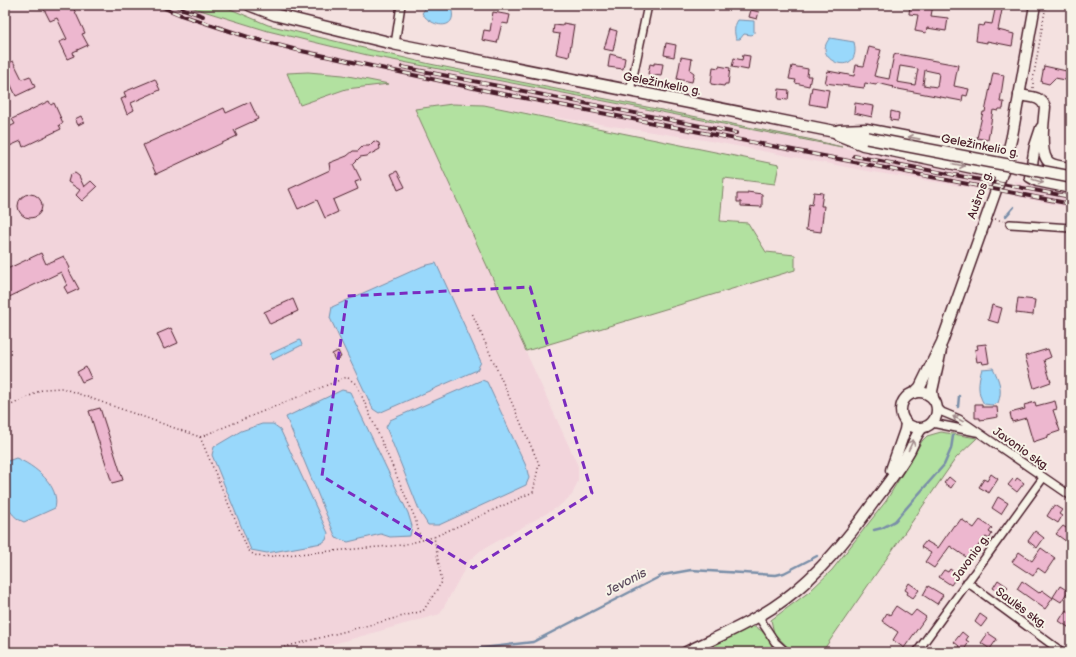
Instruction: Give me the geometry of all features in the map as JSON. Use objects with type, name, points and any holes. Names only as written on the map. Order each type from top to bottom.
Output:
[{"type":"main road","name":"Geležinkelio g.","points":[[250,5],[276,14],[395,44],[827,131],[1071,178]]},
{"type":"street","points":[[395,44],[400,5]]},
{"type":"street","points":[[630,91],[648,5]]},
{"type":"street","name":"Aušros g.","points":[[914,393],[920,387],[942,342],[1007,156],[1035,5]]},
{"type":"street","points":[[1019,95],[1042,101],[1045,107],[1043,121],[1043,149],[1045,158],[1053,164],[1071,168]]},
{"type":"street","points":[[1043,121],[1034,146],[1030,178],[1037,181],[1071,188]]},
{"type":"street","points":[[827,131],[866,129],[1007,156]]},
{"type":"street","points":[[827,131],[863,145],[1001,174]]},
{"type":"street","points":[[1010,224],[1071,228]]},
{"type":"street","name":"Aušros g.","points":[[935,403],[932,391],[942,342]]},
{"type":"street","points":[[914,393],[924,393],[935,403],[936,416],[932,423],[921,428],[913,428],[906,423],[901,416],[901,407],[905,398],[914,393]]},
{"type":"street","name":"Javonio skg.","points":[[935,403],[1071,496]]},
{"type":"street","points":[[885,485],[900,448],[906,423]]},
{"type":"street","name":"Javonio skg.","points":[[932,423],[978,433]]},
{"type":"street","points":[[686,652],[758,616],[784,600],[822,566],[859,522],[910,450],[916,434],[921,428]]},
{"type":"street","name":"Javonio g.","points":[[917,652],[1043,478]]},
{"type":"street","name":"Saulės skg.","points":[[967,582],[1062,652]]},
{"type":"street","points":[[758,616],[781,651]]},
{"type":"path","points":[[995,214],[994,218],[1010,224]]},
{"type":"path","points":[[200,437],[248,550],[254,555],[262,557],[402,545],[434,536],[533,492],[539,464],[472,313]]},
{"type":"path","points":[[5,408],[44,389],[62,388],[200,437],[347,377],[357,385],[415,518],[421,540]]},
{"type":"path","points":[[265,652],[423,610],[442,582],[434,536]]},
{"type":"highlighted area","points":[[530,287],[592,493],[473,568],[322,476],[347,296]]},
{"type":"shaded area","points":[[5,5],[184,5],[268,31],[367,55],[983,175],[979,189],[867,171],[705,140],[484,105],[452,104],[415,109],[578,466],[578,481],[572,495],[558,507],[480,551],[469,561],[440,614],[305,652],[5,652]],"holes":[[[308,72],[343,75],[387,84],[346,89],[301,105],[288,73]]]},
{"type":"shaded area","points":[[1014,181],[1071,192],[1071,208],[1014,196],[1016,184]]},
{"type":"green space","points":[[184,5],[221,5],[268,25],[430,64],[842,147],[367,55],[268,31]]},
{"type":"green space","points":[[308,72],[343,75],[389,84],[346,89],[300,105],[287,73]]},
{"type":"green space","points":[[452,104],[484,105],[779,165],[775,184],[724,178],[720,221],[748,223],[766,252],[795,255],[795,270],[526,351],[415,109]]},
{"type":"green space","points":[[941,432],[977,438],[956,458],[822,652],[792,652],[774,633],[771,620],[809,592],[832,570],[886,501],[922,441],[927,436]]},
{"type":"green space","points":[[749,626],[758,628],[766,634],[771,643],[773,652],[696,652]]},
{"type":"water","points":[[428,5],[450,5],[452,19],[449,23],[444,25],[432,22],[422,13]]},
{"type":"water","points":[[738,20],[754,21],[754,33],[752,35],[744,34],[740,39],[736,39],[735,29]]},
{"type":"water","points":[[830,38],[854,42],[855,54],[851,61],[838,63],[826,54],[825,46]]},
{"type":"water","points":[[436,263],[481,362],[477,370],[379,413],[373,409],[330,318],[332,307],[423,266]]},
{"type":"water","points":[[300,340],[302,345],[272,360],[270,354]]},
{"type":"water","points":[[993,368],[1000,385],[998,403],[992,405],[984,404],[979,391],[979,382],[982,369]]},
{"type":"water","points":[[482,380],[487,382],[526,466],[529,478],[526,485],[439,525],[428,525],[420,512],[386,427],[390,420]]},
{"type":"water","points":[[342,390],[350,392],[408,513],[412,526],[410,536],[390,537],[381,534],[348,542],[336,538],[286,417]]},
{"type":"water","points":[[262,424],[273,424],[280,429],[328,533],[326,540],[322,543],[267,553],[251,550],[212,455],[214,447],[241,431]]},
{"type":"water","points":[[16,458],[31,466],[44,477],[50,484],[56,500],[55,508],[24,522],[16,518],[11,512],[7,505],[6,497],[5,462]]},
{"type":"building","points":[[42,5],[72,5],[85,33],[82,34],[88,45],[73,52],[74,56],[67,59],[59,42],[67,39],[57,18],[50,21]]},
{"type":"building","points":[[910,5],[933,5],[931,16],[948,18],[946,31],[927,28],[926,33],[915,31],[918,15],[909,14]]},
{"type":"building","points":[[996,5],[1003,5],[998,30],[1014,34],[1012,46],[987,41],[987,43],[976,41],[978,25],[984,26],[985,23],[992,24]]},
{"type":"building","points":[[751,10],[759,12],[757,19],[749,17]]},
{"type":"building","points":[[493,12],[510,15],[508,24],[502,23],[497,43],[482,40],[484,30],[490,31]]},
{"type":"building","points":[[563,23],[574,25],[569,57],[556,54],[560,34],[553,33],[554,25],[563,26]]},
{"type":"building","points":[[610,29],[617,31],[613,51],[604,49]]},
{"type":"building","points":[[666,43],[676,45],[674,57],[664,55]]},
{"type":"building","points":[[869,47],[881,50],[874,76],[889,79],[894,55],[897,54],[958,65],[954,86],[969,89],[967,96],[963,95],[962,101],[893,88],[894,87],[877,83],[876,85],[865,83],[864,88],[825,83],[828,71],[854,76],[856,65],[864,66]],"holes":[[[900,66],[918,69],[915,85],[897,82]],[[925,70],[939,73],[937,87],[923,85]]]},
{"type":"building","points":[[610,54],[625,58],[623,69],[608,67]]},
{"type":"building","points":[[743,55],[750,56],[748,70],[732,67],[734,58],[742,60]]},
{"type":"building","points":[[681,57],[692,59],[690,70],[694,73],[692,82],[677,79]]},
{"type":"building","points":[[13,61],[22,79],[30,76],[35,87],[16,96],[5,72],[5,65]]},
{"type":"building","points":[[654,63],[663,64],[661,76],[648,74],[650,64],[654,65]]},
{"type":"building","points":[[719,66],[730,68],[728,84],[725,84],[724,86],[711,84],[713,67],[719,68]]},
{"type":"building","points":[[792,66],[808,69],[807,76],[811,76],[809,86],[795,83],[796,80],[789,79]]},
{"type":"building","points":[[1044,66],[1071,72],[1071,81],[1055,78],[1049,84],[1041,82]]},
{"type":"building","points":[[993,73],[1004,75],[1000,102],[1004,102],[1003,109],[999,109],[998,111],[993,110],[988,140],[977,138],[983,112],[985,112]]},
{"type":"building","points":[[155,79],[160,90],[131,103],[134,110],[127,114],[121,99],[126,97],[124,92]]},
{"type":"building","points":[[812,87],[829,90],[826,107],[809,104]]},
{"type":"building","points":[[779,89],[789,90],[788,100],[778,99]]},
{"type":"building","points":[[49,101],[51,105],[54,103],[63,123],[59,125],[61,129],[23,147],[21,141],[5,148],[5,129],[15,124],[12,119]]},
{"type":"building","points":[[250,102],[258,119],[234,130],[237,136],[156,174],[143,145],[224,108],[226,113]]},
{"type":"building","points":[[855,103],[874,106],[872,117],[854,113]]},
{"type":"building","points":[[891,111],[899,113],[898,121],[890,120]]},
{"type":"building","points":[[81,116],[84,122],[78,125],[75,119]]},
{"type":"building","points":[[374,141],[379,143],[380,149],[367,156],[360,157],[353,164],[361,180],[355,182],[358,189],[333,200],[338,212],[325,218],[317,200],[298,209],[289,189],[330,170],[329,163],[347,156],[353,151],[358,151],[363,146],[369,146]]},
{"type":"building","points":[[397,171],[405,187],[398,190],[391,174]]},
{"type":"building","points":[[75,173],[79,176],[84,187],[91,181],[97,187],[82,201],[76,195],[80,190],[68,182],[70,175]]},
{"type":"building","points":[[747,192],[762,194],[762,207],[741,206],[741,202],[737,202],[737,194],[747,194]]},
{"type":"building","points":[[814,192],[823,193],[821,206],[824,206],[821,232],[806,230],[809,204],[812,205]]},
{"type":"building","points":[[30,194],[38,198],[42,206],[38,214],[30,218],[22,214],[18,206],[22,198]]},
{"type":"building","points":[[41,253],[46,264],[64,256],[70,268],[68,269],[79,289],[68,294],[64,287],[67,285],[61,272],[5,299],[5,278],[8,276],[5,270]]},
{"type":"building","points":[[1018,298],[1035,300],[1033,315],[1016,313]]},
{"type":"building","points":[[293,299],[298,311],[270,324],[264,312]]},
{"type":"building","points":[[992,305],[1002,308],[998,323],[988,320]]},
{"type":"building","points":[[171,328],[178,343],[164,349],[157,334]]},
{"type":"building","points":[[986,344],[989,363],[983,364],[982,361],[977,362],[975,350],[978,349],[977,345]]},
{"type":"building","points":[[1048,349],[1051,357],[1044,360],[1051,382],[1034,388],[1025,356]]},
{"type":"building","points":[[338,351],[341,357],[335,360],[332,354]]},
{"type":"building","points":[[86,367],[91,378],[82,382],[77,372]]},
{"type":"building","points":[[1055,401],[1057,409],[1053,410],[1060,431],[1048,435],[1048,437],[1033,442],[1026,418],[1012,422],[1010,413],[1025,409],[1024,405],[1035,402],[1036,406]]},
{"type":"building","points":[[975,404],[982,404],[982,407],[997,407],[998,417],[980,420],[980,418],[975,418]]},
{"type":"building","points":[[100,408],[123,480],[112,483],[89,411]]},
{"type":"building","points":[[991,474],[998,479],[989,493],[979,487],[984,479],[987,481]]},
{"type":"building","points":[[949,477],[955,482],[951,488],[944,483]]},
{"type":"building","points":[[1017,478],[1024,483],[1017,492],[1008,485],[1013,479],[1015,481]]},
{"type":"building","points":[[998,497],[1008,503],[1001,514],[992,508]]},
{"type":"building","points":[[1054,505],[1062,510],[1059,514],[1062,516],[1058,523],[1047,516]]},
{"type":"building","points":[[961,519],[974,528],[980,520],[992,528],[989,532],[992,534],[989,539],[986,537],[983,539],[969,559],[950,546],[934,568],[925,562],[931,553],[921,547],[926,541],[938,548],[954,525],[956,526]]},
{"type":"building","points":[[1063,526],[1071,531],[1071,536],[1067,542],[1056,534]]},
{"type":"building","points":[[1035,531],[1044,538],[1037,548],[1028,541]]},
{"type":"building","points":[[1041,548],[1055,558],[1045,573],[1038,568],[1033,576],[1012,562],[1019,552],[1032,561]]},
{"type":"building","points":[[950,569],[958,575],[951,585],[939,577],[944,570],[948,572]]},
{"type":"building","points":[[998,580],[1008,587],[1002,594],[993,588]]},
{"type":"building","points":[[1022,581],[1039,593],[1042,590],[1053,598],[1045,609],[1017,589]]},
{"type":"building","points":[[909,583],[919,590],[913,598],[907,594],[908,592],[905,590]]},
{"type":"building","points":[[928,586],[943,595],[937,604],[923,595]]},
{"type":"building","points":[[1060,586],[1068,591],[1061,602],[1053,597]]},
{"type":"building","points":[[896,606],[911,616],[916,610],[926,617],[904,648],[893,640],[898,632],[882,621],[887,613],[890,615]]},
{"type":"building","points":[[1066,610],[1071,613],[1071,629],[1059,621]]},
{"type":"building","points":[[980,614],[987,619],[981,627],[975,622]]},
{"type":"building","points":[[962,632],[968,637],[966,640],[969,642],[964,650],[954,642]]},
{"type":"building","points":[[988,633],[997,639],[990,649],[981,643]]},
{"type":"waterway","name":"Jevonis","points":[[1006,216],[1014,207]]},
{"type":"waterway","name":"Jevonis","points":[[958,407],[959,396]]},
{"type":"waterway","name":"Jevonis","points":[[874,530],[882,528],[895,521],[944,465],[951,449],[953,436]]},
{"type":"waterway","name":"Jevonis","points":[[449,652],[533,642],[663,575],[691,570],[776,575],[784,573],[817,556]]},
{"type":"railway","points":[[157,5],[181,15],[248,37],[297,50],[483,90],[1071,204]]},
{"type":"railway","points":[[173,5],[203,16]]},
{"type":"railway","points":[[402,67],[736,133]]},
{"type":"railway","points":[[854,156],[1071,197]]}]
